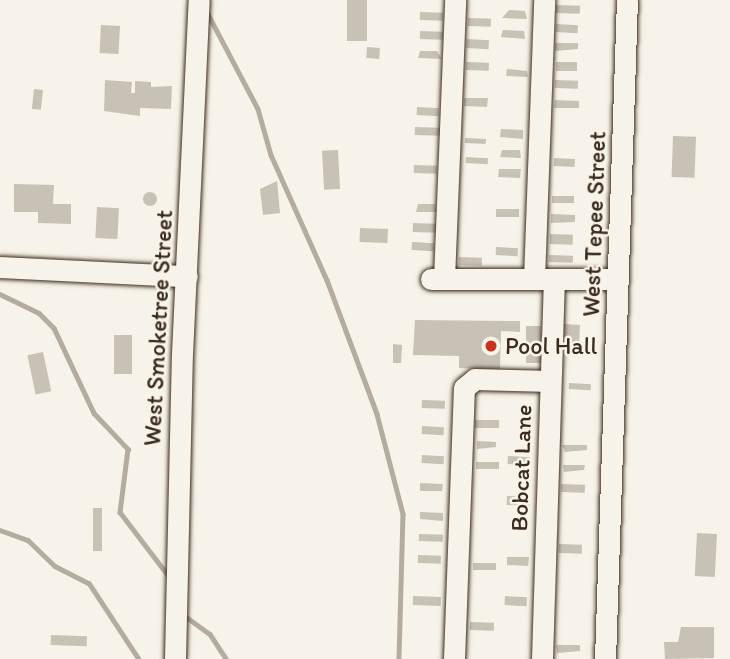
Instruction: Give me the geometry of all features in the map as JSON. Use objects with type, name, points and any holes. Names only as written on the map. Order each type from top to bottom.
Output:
[{"type":"street","name":"West Smoketree Street","points":[[175,659],[199,0]]},
{"type":"street","points":[[455,0],[438,279],[618,279]]},
{"type":"street","name":"Bobcat Lane","points":[[542,659],[550,381],[544,279],[544,0]]},
{"type":"street","name":"West Tepee Street","points":[[605,659],[627,0]]},
{"type":"street","points":[[0,267],[187,276]]},
{"type":"street","points":[[454,659],[464,388],[475,379],[550,381]]},
{"type":"building","points":[[347,0],[367,0],[367,41],[347,41]]},
{"type":"building","points":[[556,5],[580,6],[580,14],[556,13]]},
{"type":"building","points":[[509,10],[525,11],[527,19],[502,18]]},
{"type":"building","points":[[420,12],[443,13],[443,21],[420,20]]},
{"type":"building","points":[[468,18],[491,19],[491,27],[468,26]]},
{"type":"building","points":[[556,24],[578,25],[578,33],[556,32]]},
{"type":"building","points":[[101,25],[120,26],[119,54],[100,53]]},
{"type":"building","points":[[503,30],[524,31],[525,39],[501,37]]},
{"type":"building","points":[[420,31],[443,32],[443,40],[420,39]]},
{"type":"building","points":[[467,39],[489,40],[488,49],[467,48]]},
{"type":"building","points":[[555,43],[578,43],[578,49],[555,51]]},
{"type":"building","points":[[367,47],[380,48],[379,59],[366,58]]},
{"type":"building","points":[[420,51],[437,51],[442,59],[418,58]]},
{"type":"building","points":[[466,62],[489,63],[489,71],[466,70]]},
{"type":"building","points":[[556,62],[577,62],[577,71],[556,71]]},
{"type":"building","points":[[507,69],[527,71],[528,77],[506,76]]},
{"type":"building","points":[[105,80],[132,82],[131,93],[135,93],[135,81],[151,82],[151,87],[172,86],[171,109],[140,108],[140,116],[104,111]]},
{"type":"building","points":[[555,80],[578,81],[578,89],[555,88]]},
{"type":"building","points":[[34,89],[43,90],[41,110],[32,109]]},
{"type":"building","points":[[464,98],[488,98],[487,107],[464,106]]},
{"type":"building","points":[[555,100],[579,101],[579,108],[554,108]]},
{"type":"building","points":[[417,107],[439,108],[439,116],[417,115]]},
{"type":"building","points":[[415,127],[440,128],[440,136],[415,135]]},
{"type":"building","points":[[501,129],[523,130],[523,139],[500,137]]},
{"type":"building","points":[[673,136],[696,137],[695,178],[672,177]]},
{"type":"building","points":[[465,138],[486,139],[486,144],[465,143]]},
{"type":"building","points":[[338,150],[340,189],[324,190],[322,151]]},
{"type":"building","points":[[502,150],[520,150],[521,158],[500,157]]},
{"type":"building","points":[[466,157],[488,158],[488,164],[466,163]]},
{"type":"building","points":[[554,158],[575,159],[575,167],[554,166]]},
{"type":"building","points":[[414,165],[437,166],[437,174],[414,173]]},
{"type":"building","points":[[499,169],[521,169],[520,178],[498,177]]},
{"type":"building","points":[[277,181],[280,213],[263,215],[260,189]]},
{"type":"building","points":[[14,184],[54,185],[53,204],[71,204],[71,224],[38,223],[38,212],[14,212]]},
{"type":"building","points":[[147,192],[153,192],[157,199],[153,206],[147,206],[143,202],[143,196]]},
{"type":"building","points":[[552,196],[574,196],[574,203],[552,203]]},
{"type":"building","points":[[418,204],[435,204],[437,212],[416,212]]},
{"type":"building","points":[[97,207],[119,208],[117,239],[95,238]]},
{"type":"building","points":[[496,209],[519,209],[519,217],[496,217]]},
{"type":"building","points":[[551,214],[575,215],[575,222],[551,223]]},
{"type":"building","points":[[413,223],[436,224],[436,233],[413,232]]},
{"type":"building","points":[[360,228],[388,229],[387,243],[360,242]]},
{"type":"building","points":[[550,234],[573,235],[573,245],[550,244]]},
{"type":"building","points":[[412,242],[434,243],[434,251],[412,250]]},
{"type":"building","points":[[496,247],[518,248],[518,256],[496,255]]},
{"type":"building","points":[[549,255],[573,256],[573,263],[549,262]]},
{"type":"building","points":[[459,257],[482,258],[482,266],[459,265]]},
{"type":"building","points":[[415,320],[520,321],[520,332],[501,331],[500,370],[459,368],[459,356],[413,355]]},
{"type":"building","points":[[564,324],[580,325],[579,346],[592,347],[592,354],[565,353]]},
{"type":"building","points":[[526,326],[541,326],[541,363],[526,363]]},
{"type":"building","points":[[114,335],[132,335],[132,374],[114,374]]},
{"type":"building","points":[[393,344],[402,345],[401,363],[393,363]]},
{"type":"building","points":[[43,352],[51,391],[36,394],[27,355]]},
{"type":"building","points":[[569,383],[591,384],[591,390],[569,389]]},
{"type":"building","points":[[422,400],[445,401],[445,409],[422,408]]},
{"type":"building","points":[[475,420],[499,420],[499,428],[475,428]]},
{"type":"building","points":[[422,426],[444,427],[444,435],[422,434]]},
{"type":"building","points":[[477,441],[496,442],[496,447],[477,449]]},
{"type":"building","points":[[562,445],[587,445],[587,450],[565,452]]},
{"type":"building","points":[[422,455],[444,456],[444,464],[422,463]]},
{"type":"building","points":[[508,456],[530,457],[530,465],[508,464]]},
{"type":"building","points":[[476,462],[499,462],[499,469],[476,469]]},
{"type":"building","points":[[563,465],[585,465],[584,470],[564,472]]},
{"type":"building","points":[[420,483],[443,484],[442,491],[420,491]]},
{"type":"building","points":[[561,484],[585,485],[585,493],[561,492]]},
{"type":"building","points":[[507,496],[530,497],[530,506],[507,505]]},
{"type":"building","points":[[93,508],[102,508],[102,551],[93,551]]},
{"type":"building","points":[[420,512],[443,513],[443,521],[420,519]]},
{"type":"building","points":[[697,533],[717,534],[715,577],[695,576]]},
{"type":"building","points":[[419,534],[443,535],[443,542],[419,541]]},
{"type":"building","points":[[559,544],[582,545],[582,554],[559,553]]},
{"type":"building","points":[[418,555],[441,556],[441,564],[418,563]]},
{"type":"building","points":[[507,557],[529,557],[528,566],[507,565]]},
{"type":"building","points":[[473,563],[496,563],[496,570],[473,570]]},
{"type":"building","points":[[413,596],[441,597],[441,606],[413,605]]},
{"type":"building","points":[[505,596],[527,597],[526,606],[505,605]]},
{"type":"building","points":[[470,622],[494,623],[494,631],[470,630]]},
{"type":"building","points":[[681,627],[714,627],[714,658],[665,659],[664,642],[678,642]]},
{"type":"building","points":[[51,635],[87,636],[87,646],[51,645]]},
{"type":"building","points":[[556,645],[580,645],[580,651],[557,653]]},
{"type":"waterway","points":[[208,14],[258,109],[271,155],[327,280],[377,414],[403,514],[399,659]]},
{"type":"waterway","points":[[0,294],[39,313],[54,328],[94,413],[128,449],[120,512],[168,575]]},
{"type":"waterway","points":[[0,530],[28,540],[55,566],[89,583],[139,659]]},
{"type":"waterway","points":[[185,616],[210,634],[226,659]]},
{"type":"place","name":"Pool Hall","points":[[491,346]]}]
